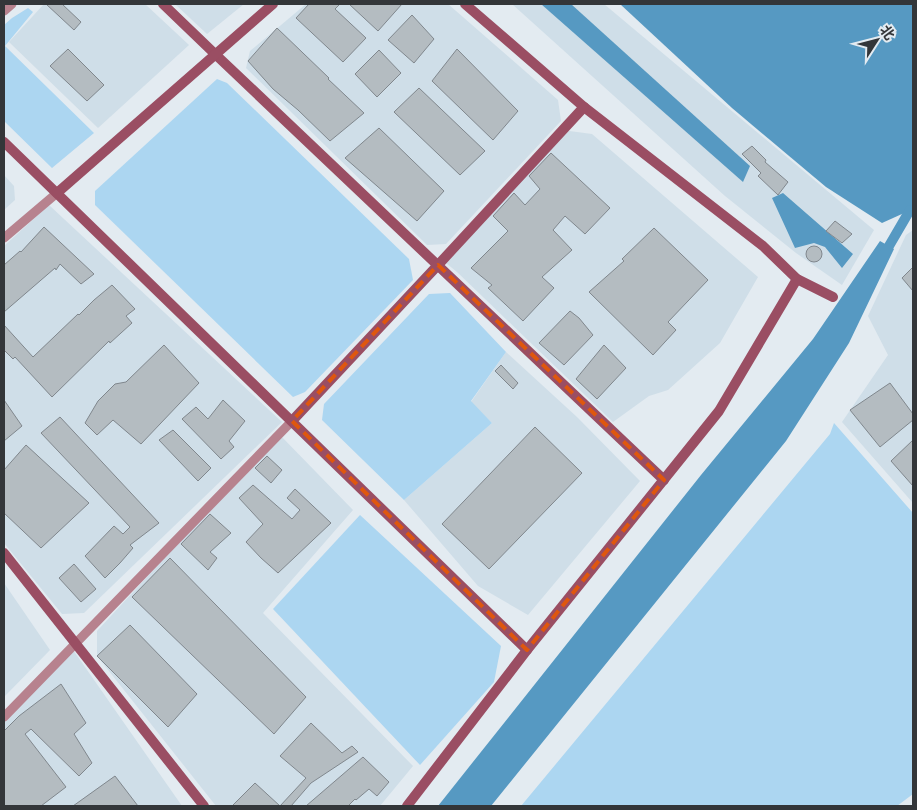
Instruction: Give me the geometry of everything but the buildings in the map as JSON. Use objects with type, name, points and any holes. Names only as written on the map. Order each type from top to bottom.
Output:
[{"type":"street","points":[[163,4],[664,480]]},
{"type":"street","points":[[4,238],[272,4]]},
{"type":"street","points":[[465,4],[584,107],[763,246],[797,279],[833,297]]},
{"type":"street","points":[[4,717],[292,421],[584,107]]},
{"type":"street","points":[[4,142],[527,650]]},
{"type":"street","points":[[407,806],[527,650],[719,411],[797,279]]},
{"type":"street","points":[[4,553],[204,806]]},
{"type":"highlighted area","points":[[438,265],[664,480],[527,650],[292,421]]},
{"type":"shaded area","points":[[44,4],[145,4],[189,45],[98,128],[9,42]]},
{"type":"shaded area","points":[[175,4],[244,4],[207,34]]},
{"type":"shaded area","points":[[306,4],[448,4],[558,100],[561,121],[446,244],[427,245],[246,68],[250,51]]},
{"type":"shaded area","points":[[512,4],[604,4],[874,230],[842,285],[796,253],[725,196]]},
{"type":"shaded area","points":[[541,4],[571,4],[750,166],[743,182]]},
{"type":"shaded area","points":[[620,4],[913,4],[913,209],[882,223],[826,187],[732,108]]},
{"type":"shaded area","points":[[28,8],[33,12],[5,46],[94,133],[52,168],[4,121],[4,25]]},
{"type":"shaded area","points":[[217,79],[227,83],[409,259],[413,280],[305,392],[293,397],[95,205],[95,191]]},
{"type":"shaded area","points":[[562,130],[592,134],[758,277],[720,343],[668,390],[649,396],[613,422],[446,263]]},
{"type":"shaded area","points":[[4,175],[14,186],[15,200],[4,210]]},
{"type":"shaded area","points":[[783,193],[853,254],[842,268],[825,247],[814,243],[795,248],[772,198]]},
{"type":"shaded area","points":[[49,205],[282,422],[84,613],[62,614],[4,543],[4,246]]},
{"type":"shaded area","points":[[913,230],[913,503],[842,422],[888,355],[868,316],[906,235]]},
{"type":"shaded area","points":[[880,241],[894,249],[849,343],[786,441],[491,806],[438,806],[701,475],[813,339]]},
{"type":"shaded area","points":[[450,293],[506,352],[471,401],[492,423],[404,500],[322,420],[324,404],[429,294]]},
{"type":"shaded area","points":[[506,352],[577,417],[640,481],[528,615],[478,586],[404,500],[492,423],[471,402]]},
{"type":"shaded area","points":[[834,423],[913,513],[913,794],[897,806],[521,806],[830,434]]},
{"type":"shaded area","points":[[279,434],[353,510],[263,613],[413,766],[380,806],[216,806],[97,656],[97,631]]},
{"type":"shaded area","points":[[360,515],[501,646],[494,682],[420,765],[273,609]]},
{"type":"shaded area","points":[[4,583],[50,650],[4,697]]},
{"type":"shaded area","points":[[71,647],[182,806],[4,806],[4,720]]},
{"type":"waterway","points":[[882,258],[910,210]]}]
